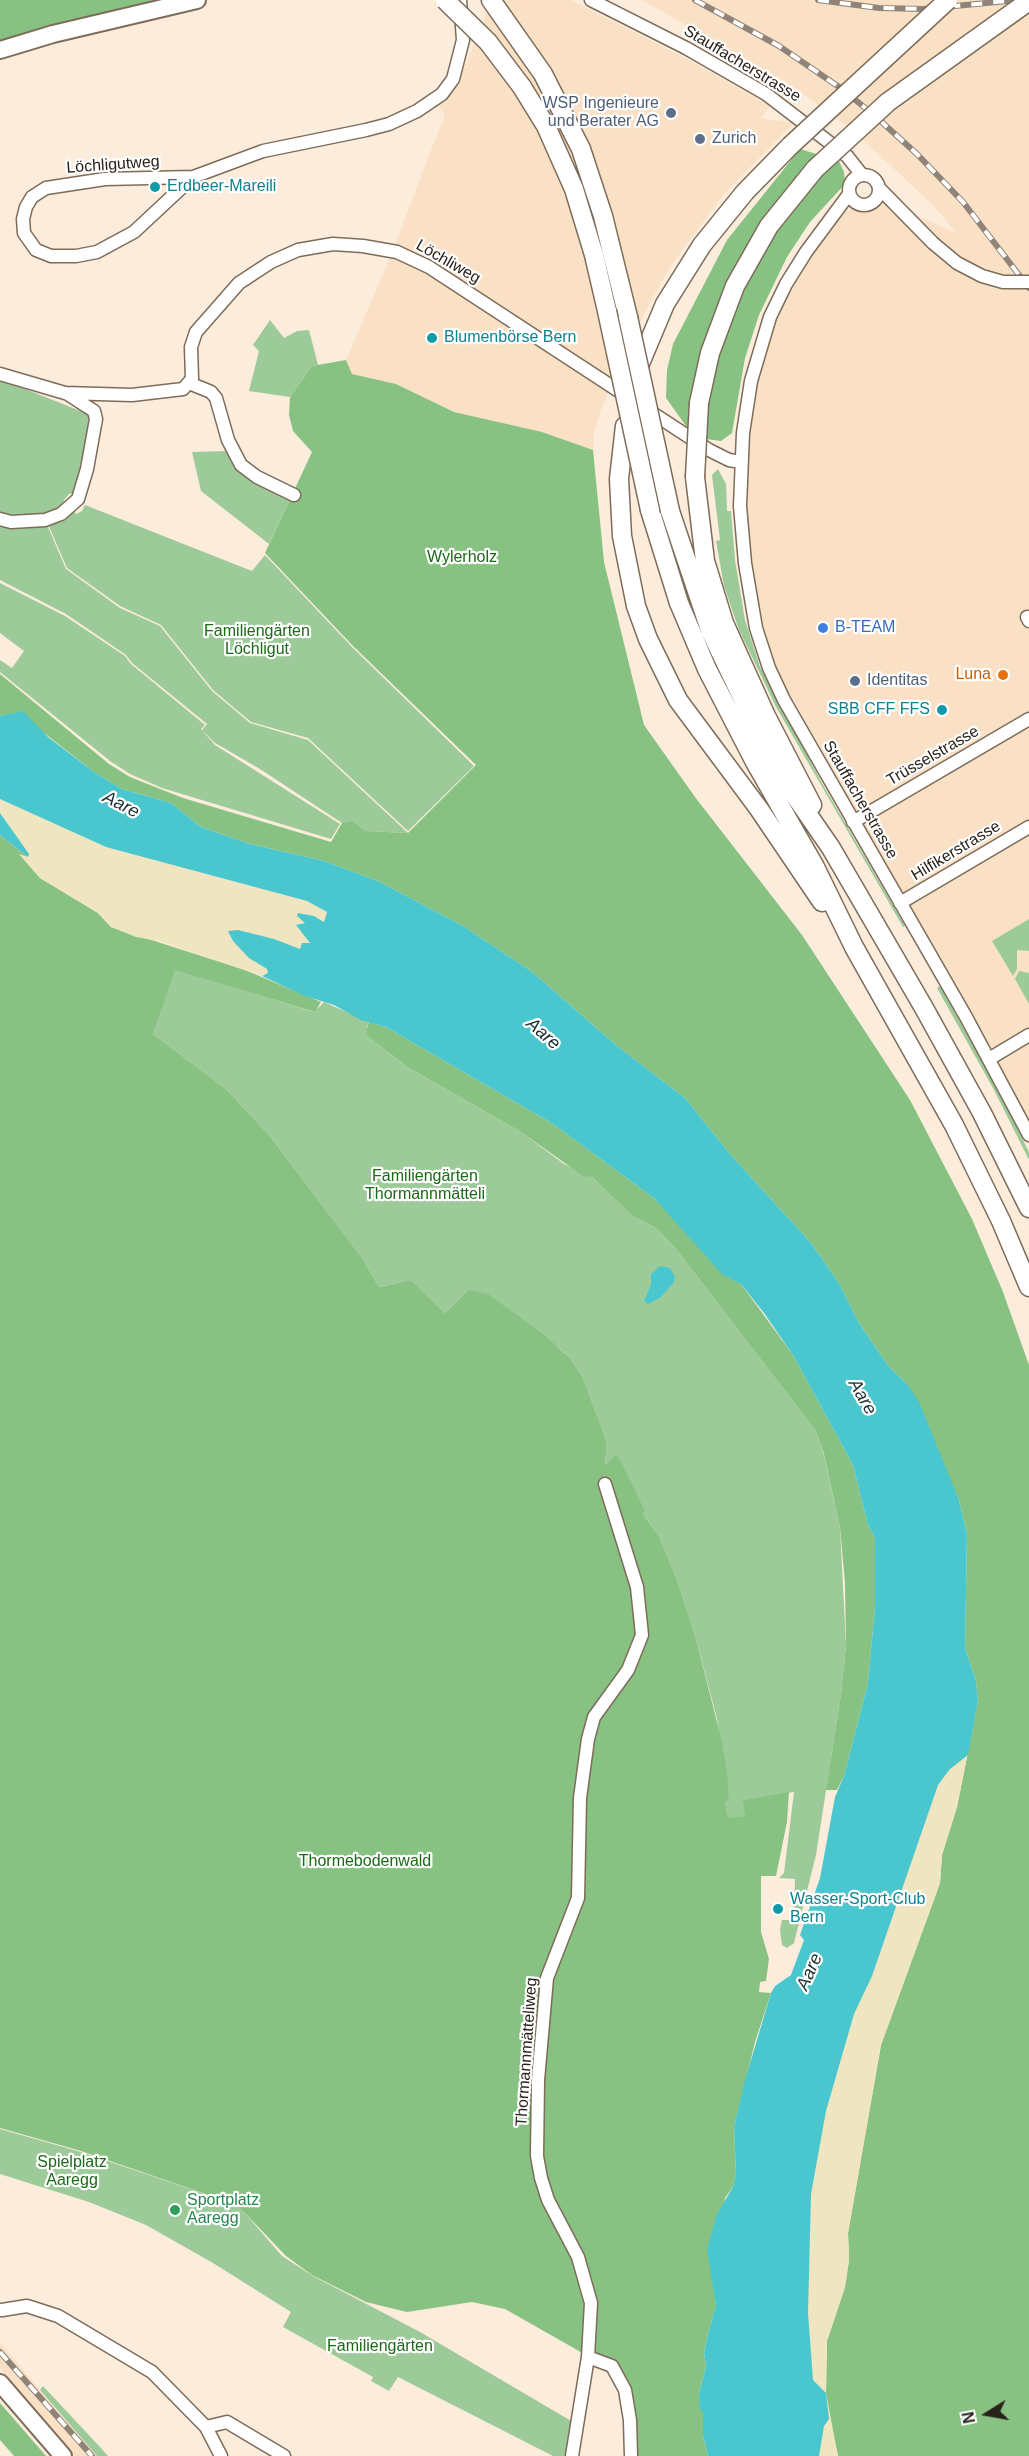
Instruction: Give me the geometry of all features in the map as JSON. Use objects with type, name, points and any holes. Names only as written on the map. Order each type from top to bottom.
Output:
[{"type":"highway","points":[[446,0],[488,42],[522,87],[546,126],[574,189],[594,255],[650,510],[676,594],[707,669],[751,754],[815,867],[854,947],[954,1125],[1001,1221],[1029,1287]]},
{"type":"highway","points":[[491,0],[543,74],[566,116],[593,182],[628,317],[670,511],[697,596],[728,671],[789,787],[831,848],[960,1072],[1029,1208]]},
{"type":"highway","points":[[854,947],[759,809],[678,700],[648,639],[632,588],[622,536],[619,479],[624,426],[636,376],[665,304],[702,245],[745,192],[790,146],[948,0]]},
{"type":"highway","points":[[831,848],[801,781],[750,684],[724,623],[705,561],[695,477],[699,404],[710,353],[735,286],[769,226],[815,169],[888,102],[1029,1]]},
{"type":"main road","points":[[0,51],[53,34],[198,0]]},
{"type":"main road","points":[[0,2383],[63,2456]]},
{"type":"street","name":"Löchligutweg","points":[[192,177],[134,232],[97,252],[76,256],[51,256],[36,250],[24,233],[23,219],[26,207],[32,197],[46,188],[96,180],[192,177],[279,146],[389,124],[431,102],[447,88],[457,69],[463,40],[460,0]]},
{"type":"street","name":"Stauffacherstrasse","points":[[591,0],[686,48],[766,94],[848,156],[862,175],[873,178],[879,188],[933,243],[957,263],[982,276],[1003,282],[1029,282]]},
{"type":"street","name":"Stauffacherstrasse","points":[[862,175],[851,182],[849,194],[795,268],[770,317],[751,381],[741,462],[740,506],[744,553],[762,649],[776,685],[1029,1135]]},
{"type":"street","points":[[849,194],[857,204],[866,205],[875,200],[879,188]]},
{"type":"street","name":"Löchliweg","points":[[189,383],[193,372],[192,347],[196,333],[239,283],[271,262],[298,250],[333,244],[363,246],[397,252],[429,267],[709,450],[729,460],[741,462]]},
{"type":"street","points":[[0,374],[65,393],[109,395],[157,393],[176,391],[189,383],[211,392],[216,398],[228,440],[241,465],[257,477],[294,495]]},
{"type":"street","points":[[0,519],[10,522],[45,520],[61,514],[78,499],[87,469],[96,419],[94,411],[65,393]]},
{"type":"street","name":"Trüsselstrasse","points":[[853,822],[1029,719]]},
{"type":"street","name":"Hilfikerstrasse","points":[[900,903],[1029,827]]},
{"type":"street","points":[[988,1059],[1029,1035]]},
{"type":"street","name":"Thormannmätteliweg","points":[[572,2456],[592,2317],[588,2284],[578,2257],[548,2200],[537,2156],[537,2112],[547,1978],[578,1898],[580,1798],[588,1739],[594,1717],[628,1670],[642,1635],[637,1587],[605,1484]]},
{"type":"street","points":[[2,2310],[27,2306],[58,2316],[152,2372],[206,2427],[221,2456]]},
{"type":"street","points":[[588,2357],[612,2366],[625,2390],[630,2420],[631,2456]]},
{"type":"street","points":[[206,2427],[227,2422],[284,2456]]},
{"type":"shaded area","points":[[503,0],[571,0],[689,60],[770,106],[761,118],[794,123],[725,193],[670,267],[643,316],[602,406],[594,433],[593,450],[542,432],[454,412],[396,384],[352,374],[345,363],[392,252],[445,114],[437,104],[452,91],[467,62],[490,5]]},
{"type":"shaded area","points":[[642,0],[1029,0],[1029,1135],[853,822],[846,792],[777,672],[761,618],[749,552],[746,468],[755,385],[778,311],[803,264],[834,220],[857,204],[866,205],[875,200],[888,202],[957,234],[933,205],[849,127],[786,82]]},
{"type":"shaded area","points":[[0,2342],[97,2456],[75,2456],[55,2433],[0,2368]]},
{"type":"green space","points":[[0,0],[163,0],[51,26],[0,42]]},
{"type":"green space","points":[[800,149],[839,161],[844,172],[845,184],[810,222],[787,257],[759,315],[745,358],[732,433],[721,441],[706,439],[686,426],[666,398],[667,370],[673,344],[727,240]]},
{"type":"green space","points":[[270,320],[284,338],[297,331],[309,330],[318,365],[312,366],[290,397],[249,391],[259,351],[253,345]]},
{"type":"green space","name":"Wylerholz","points":[[346,360],[352,374],[396,384],[454,412],[542,432],[593,450],[604,562],[644,725],[695,797],[802,935],[910,1100],[972,1219],[1003,1292],[1029,1365],[1029,2456],[838,2456],[829,2419],[826,2393],[827,2341],[845,2287],[849,2260],[848,2233],[881,2045],[940,1883],[942,1855],[957,1807],[978,1701],[976,1681],[965,1648],[967,1535],[959,1500],[907,1384],[889,1367],[859,1323],[839,1283],[811,1243],[730,1154],[685,1098],[616,1045],[531,971],[463,926],[378,881],[324,861],[250,844],[201,827],[171,803],[122,789],[94,772],[39,729],[13,714],[0,716],[0,674],[109,764],[130,777],[183,798],[331,842],[342,823],[352,821],[365,831],[408,833],[476,765],[352,645],[265,553],[312,452],[293,431],[289,415],[290,397],[312,366]]},
{"type":"green space","points":[[0,379],[88,414],[89,437],[75,493],[69,494],[64,500],[62,509],[45,515],[22,518],[0,516]]},
{"type":"green space","points":[[227,451],[291,497],[269,544],[201,491],[192,452]]},
{"type":"green space","points":[[718,469],[726,484],[727,511],[731,511],[735,560],[745,620],[760,667],[822,783],[905,926],[903,927],[776,707],[739,630],[724,586],[716,541],[720,540],[712,475]]},
{"type":"green space","name":"Familiengärten Löchligut","points":[[85,505],[252,571],[265,555],[351,646],[474,766],[408,831],[308,738],[251,722],[213,690],[161,625],[120,606],[67,568],[47,522],[74,511],[76,514],[82,511]]},
{"type":"green space","points":[[0,520],[45,520],[66,569],[120,608],[160,626],[212,691],[250,723],[308,740],[408,833],[365,831],[352,822],[342,823],[260,769],[215,743],[202,730],[207,724],[132,663],[126,655],[66,614],[0,580]]},
{"type":"green space","name":"Familiengärten Löchligut","points":[[0,583],[65,616],[125,656],[131,664],[205,725],[201,729],[215,745],[340,824],[331,839],[162,788],[130,774],[110,761],[0,672],[0,660],[12,668],[24,651],[0,633]]},
{"type":"green space","name":"Thormebodenwald","points":[[0,835],[28,857],[20,855],[40,878],[98,913],[111,927],[245,970],[321,1002],[315,1012],[175,970],[153,1034],[226,1089],[270,1136],[362,1258],[379,1287],[411,1280],[445,1313],[468,1290],[488,1294],[543,1334],[570,1358],[583,1378],[607,1442],[605,1465],[617,1454],[644,1509],[643,1514],[660,1538],[676,1577],[695,1635],[722,1742],[727,1772],[729,1801],[725,1802],[728,1818],[745,1816],[743,1800],[789,1792],[787,1822],[776,1876],[761,1876],[761,1932],[769,1959],[766,1981],[760,1982],[759,1992],[771,1993],[755,2042],[734,2127],[736,2173],[733,2187],[725,2198],[713,2278],[716,2305],[704,2353],[706,2366],[699,2394],[703,2411],[703,2435],[708,2456],[631,2456],[616,2372],[505,2309],[472,2302],[407,2312],[366,2302],[312,2275],[286,2256],[244,2212],[232,2203],[81,2151],[0,2128]]},
{"type":"green space","points":[[1029,919],[1029,951],[1017,950],[1017,969],[1013,976],[992,941]]},
{"type":"green space","name":"Familiengärten Thormannmätteli","points":[[174,969],[314,1012],[324,1002],[369,1022],[367,1027],[371,1039],[409,1068],[521,1132],[564,1164],[592,1177],[631,1215],[656,1228],[676,1249],[815,1430],[824,1455],[840,1528],[846,1645],[841,1694],[816,1855],[794,1943],[787,1948],[782,1945],[780,1930],[782,1920],[794,1920],[795,1879],[779,1878],[784,1873],[794,1792],[744,1800],[746,1816],[728,1819],[725,1802],[729,1801],[717,1719],[695,1635],[676,1577],[660,1538],[643,1514],[617,1454],[605,1467],[607,1442],[583,1378],[570,1358],[558,1347],[468,1290],[445,1313],[411,1280],[379,1287],[362,1258],[270,1136],[226,1089],[153,1034]]},
{"type":"green space","points":[[1019,971],[1029,973],[1029,1004],[1015,979]]},
{"type":"green space","points":[[940,986],[997,1088],[1029,1152],[1029,1160],[994,1090],[937,988]]},
{"type":"green space","points":[[369,1022],[386,1027],[553,1124],[654,1198],[741,1284],[793,1355],[853,1465],[868,1525],[875,1538],[875,1607],[868,1683],[844,1776],[837,1790],[826,1790],[846,1645],[845,1583],[840,1528],[824,1454],[815,1430],[676,1249],[656,1228],[631,1215],[592,1177],[583,1176],[521,1132],[409,1068],[371,1039],[366,1032]]},
{"type":"green space","name":"Familiengärten","points":[[0,2129],[81,2152],[232,2203],[244,2212],[282,2256],[313,2276],[420,2332],[578,2425],[572,2456],[553,2456],[398,2377],[389,2391],[371,2381],[373,2377],[283,2327],[291,2312],[213,2263],[146,2225],[89,2202],[0,2174]]},
{"type":"green space","points":[[43,2386],[108,2456],[97,2456],[40,2390]]},
{"type":"green space","points":[[0,2403],[46,2456],[14,2456],[0,2440]]},
{"type":"sand","points":[[0,799],[106,847],[307,901],[327,912],[327,918],[324,922],[314,916],[298,913],[297,916],[305,923],[297,927],[311,943],[300,949],[238,930],[233,941],[249,957],[267,969],[269,973],[262,976],[159,941],[136,937],[111,927],[98,913],[40,878],[19,854],[28,857],[0,813]]},
{"type":"sand","points":[[973,1728],[957,1807],[942,1855],[940,1883],[881,2045],[848,2233],[849,2260],[845,2287],[827,2341],[826,2393],[838,2456],[776,2456],[783,2204],[940,1750]]},
{"type":"water","name":"Aare","points":[[23,711],[48,737],[94,772],[122,789],[171,803],[201,827],[250,844],[324,861],[378,881],[463,926],[531,971],[616,1045],[685,1098],[730,1154],[811,1243],[839,1283],[859,1323],[889,1367],[907,1384],[919,1402],[959,1500],[967,1535],[965,1648],[976,1681],[978,1701],[968,1755],[950,1769],[938,1785],[872,1976],[854,2014],[826,2111],[811,2194],[808,2313],[813,2380],[826,2393],[829,2419],[824,2426],[819,2456],[708,2456],[703,2435],[703,2412],[700,2409],[699,2394],[706,2366],[704,2353],[716,2305],[707,2250],[717,2214],[733,2187],[736,2173],[734,2127],[745,2080],[771,1993],[775,1986],[791,1975],[804,1940],[800,1935],[820,1878],[835,1797],[844,1776],[868,1683],[875,1607],[875,1538],[868,1525],[853,1465],[793,1355],[764,1313],[741,1284],[722,1274],[654,1198],[553,1124],[386,1027],[361,1020],[334,1005],[305,996],[262,976],[268,973],[267,969],[249,958],[233,941],[228,931],[238,930],[274,939],[300,949],[302,943],[310,943],[296,925],[305,923],[297,916],[298,913],[314,916],[324,922],[327,912],[307,901],[106,847],[0,799],[0,716]]},
{"type":"water","points":[[0,813],[29,854],[28,857],[0,835]]},
{"type":"water","points":[[660,1266],[670,1268],[675,1277],[674,1282],[661,1297],[648,1304],[644,1301],[651,1285],[651,1274]]},
{"type":"railway","points":[[695,0],[779,46],[842,89],[875,116],[917,154],[963,202],[1029,288]]},
{"type":"railway","points":[[818,0],[879,8],[923,9],[1018,0]]},
{"type":"railway","points":[[0,2352],[92,2456]]},
{"type":"place","name":"WSP Ingenieure und Berater AG","points":[[671,113]]},
{"type":"place","name":"Zurich","points":[[700,139]]},
{"type":"place","name":"Erdbeer-Mareili","points":[[155,187]]},
{"type":"place","name":"Blumenbörse Bern","points":[[432,338]]},
{"type":"place","name":"B-TEAM","points":[[823,628]]},
{"type":"place","name":"Luna","points":[[1003,675]]},
{"type":"place","name":"Identitas","points":[[855,681]]},
{"type":"place","name":"SBB CFF FFS","points":[[942,710]]},
{"type":"place","name":"Wasser-Sport-Club Bern","points":[[778,1909]]},
{"type":"place","name":"Sportplatz Aaregg","points":[[175,2210]]},
{"type":"park label","name":"Spielplatz Aaregg","points":[[72,2172]]}]
